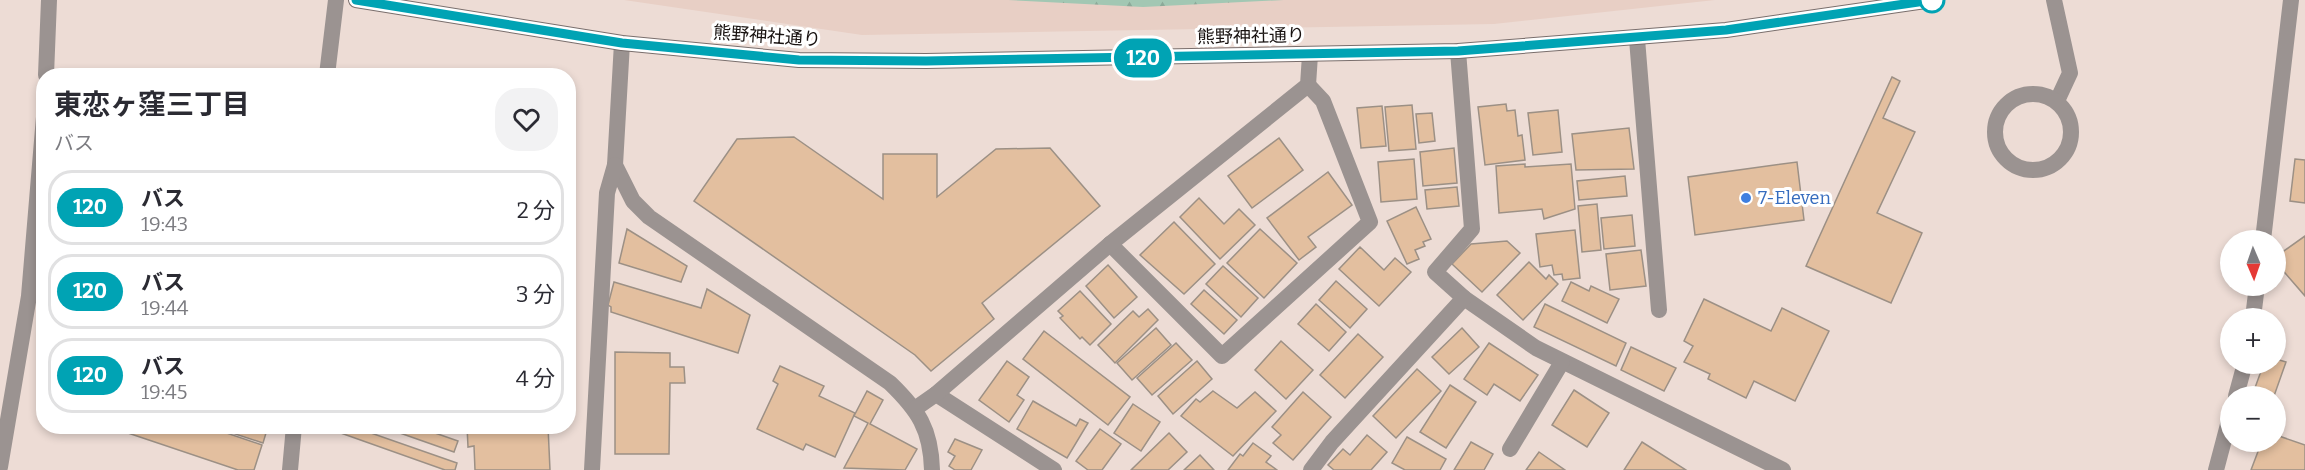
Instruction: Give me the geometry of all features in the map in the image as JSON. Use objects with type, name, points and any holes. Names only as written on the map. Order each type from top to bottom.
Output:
[{"type":"main road","name":"熊野神社通り","points":[[356,0],[622,43],[799,60],[926,61],[1458,51],[1636,39],[1726,30],[1932,0]]},
{"type":"street","points":[[46,68],[49,0]]},
{"type":"street","points":[[328,68],[336,0]]},
{"type":"street","points":[[2054,0],[2070,73],[2057,101]]},
{"type":"street","points":[[2264,230],[2291,0]]},
{"type":"street","points":[[1636,39],[1659,310]]},
{"type":"street","points":[[592,470],[607,194],[615,165],[622,43]]},
{"type":"street","points":[[1458,51],[1472,229],[1435,272],[1464,298],[1536,348],[1783,470]]},
{"type":"street","points":[[1110,244],[1222,356],[1370,222],[1323,101],[1308,85],[1310,55]]},
{"type":"street","points":[[916,408],[936,394],[1110,244],[1308,85]]},
{"type":"street","points":[[2038,93],[2057,101],[2066,112],[2071,127],[2064,153],[2047,169],[2035,171],[2011,163],[2002,154],[1995,130],[2004,107],[2013,98],[2025,94],[2038,93]]},
{"type":"street","points":[[615,165],[633,201],[649,217],[890,383],[916,408],[927,432],[932,470]]},
{"type":"street","points":[[0,467],[29,296],[36,212]]},
{"type":"street","points":[[1311,470],[1332,442],[1464,298]]},
{"type":"street","points":[[1510,448],[1562,362]]},
{"type":"street","points":[[936,394],[1054,470]]},
{"type":"street","points":[[290,470],[293,434]]},
{"type":"street","points":[[2216,470],[2221,452]]},
{"type":"shaded area","points":[[624,0],[1715,0],[1494,24],[862,35]]},
{"type":"green space","points":[[1008,0],[1284,0],[1143,7]]},
{"type":"building","points":[[1892,77],[1900,81],[1883,118],[1915,132],[1877,213],[1922,233],[1891,303],[1806,266]]},
{"type":"building","points":[[1506,104],[1507,111],[1515,110],[1518,136],[1522,135],[1525,160],[1485,165],[1478,107]]},
{"type":"building","points":[[1412,105],[1416,149],[1389,151],[1385,107]]},
{"type":"building","points":[[1382,106],[1386,146],[1361,148],[1357,108]]},
{"type":"building","points":[[1558,110],[1562,152],[1533,155],[1528,113]]},
{"type":"building","points":[[1432,113],[1435,141],[1419,143],[1416,114]]},
{"type":"building","points":[[1629,128],[1634,169],[1576,170],[1572,134]]},
{"type":"building","points":[[794,137],[883,199],[883,154],[937,154],[937,197],[996,149],[1050,148],[1100,206],[982,303],[994,319],[931,371],[915,355],[694,201],[737,139]]},
{"type":"building","points":[[1279,138],[1303,170],[1252,208],[1228,176]]},
{"type":"building","points":[[1454,148],[1457,183],[1423,186],[1420,152]]},
{"type":"building","points":[[1414,159],[1417,199],[1381,202],[1378,162]]},
{"type":"building","points":[[2295,159],[2305,160],[2305,203],[2290,201]]},
{"type":"building","name":"7-Eleven","points":[[1797,162],[1804,220],[1695,235],[1688,177]]},
{"type":"building","points":[[1525,164],[1525,167],[1571,164],[1575,209],[1544,219],[1542,209],[1499,213],[1496,166]]},
{"type":"building","points":[[1328,172],[1352,205],[1308,237],[1316,247],[1299,260],[1267,218]]},
{"type":"building","points":[[1625,176],[1627,196],[1579,200],[1577,181]]},
{"type":"building","points":[[1457,187],[1459,206],[1427,209],[1425,190]]},
{"type":"building","points":[[1199,198],[1224,224],[1239,209],[1255,225],[1220,259],[1180,217]]},
{"type":"building","points":[[1597,204],[1601,250],[1582,252],[1578,206]]},
{"type":"building","points":[[1416,207],[1431,239],[1423,242],[1425,246],[1415,250],[1419,259],[1407,264],[1387,221]]},
{"type":"building","points":[[1632,215],[1635,246],[1604,249],[1601,218]]},
{"type":"building","points":[[1174,222],[1215,264],[1184,294],[1140,255]]},
{"type":"building","points":[[627,229],[687,266],[681,282],[619,263]]},
{"type":"building","points":[[1260,229],[1297,263],[1264,298],[1227,263]]},
{"type":"building","points":[[1575,230],[1580,278],[1563,280],[1562,274],[1554,275],[1552,265],[1540,267],[1536,234]]},
{"type":"building","points":[[2305,236],[2305,296],[2286,274],[2286,249]]},
{"type":"building","points":[[1507,241],[1520,253],[1482,292],[1452,264],[1471,244]]},
{"type":"building","points":[[1360,247],[1384,270],[1395,258],[1411,272],[1379,306],[1339,269]]},
{"type":"building","points":[[1641,250],[1646,286],[1610,290],[1606,254]]},
{"type":"building","points":[[1529,262],[1546,279],[1549,275],[1558,284],[1523,320],[1497,295]]},
{"type":"building","points":[[1108,265],[1137,297],[1114,318],[1086,286]]},
{"type":"building","points":[[1223,266],[1258,298],[1241,317],[1206,284]]},
{"type":"building","points":[[1336,281],[1367,309],[1350,328],[1319,300]]},
{"type":"building","points":[[614,282],[701,308],[707,289],[750,315],[738,353],[611,312],[611,307],[608,305]]},
{"type":"building","points":[[1571,282],[1589,291],[1591,286],[1619,299],[1607,323],[1562,301]]},
{"type":"building","points":[[1204,290],[1237,320],[1224,334],[1191,304]]},
{"type":"building","points":[[1080,291],[1111,324],[1090,345],[1082,337],[1080,339],[1060,318],[1063,316],[1058,311]]},
{"type":"building","points":[[1704,299],[1771,331],[1782,308],[1829,331],[1795,401],[1754,381],[1746,398],[1708,379],[1710,374],[1684,362],[1693,346],[1684,341]]},
{"type":"building","points":[[1316,304],[1346,332],[1329,351],[1298,324]]},
{"type":"building","points":[[1545,304],[1626,343],[1616,366],[1534,327]]},
{"type":"building","points":[[1148,309],[1158,320],[1115,363],[1098,345],[1133,311],[1139,317]]},
{"type":"building","points":[[1156,328],[1171,345],[1132,380],[1117,363]]},
{"type":"building","points":[[1462,328],[1479,347],[1449,374],[1432,357]]},
{"type":"building","points":[[1044,331],[1130,397],[1108,425],[1023,359]]},
{"type":"building","points":[[1358,334],[1383,357],[1345,398],[1320,375]]},
{"type":"building","points":[[1281,341],[1313,370],[1286,399],[1255,370]]},
{"type":"building","points":[[1176,343],[1192,360],[1152,395],[1137,378]]},
{"type":"building","points":[[1489,343],[1538,375],[1520,401],[1494,384],[1487,395],[1464,379]]},
{"type":"building","points":[[1631,347],[1676,368],[1664,391],[1621,370]]},
{"type":"building","points":[[615,352],[670,353],[670,367],[684,367],[685,383],[670,383],[669,454],[615,454]]},
{"type":"building","points":[[1007,361],[1029,377],[1017,395],[1024,400],[1009,422],[979,400]]},
{"type":"building","points":[[1197,361],[1212,379],[1173,414],[1158,396]]},
{"type":"building","points":[[780,366],[824,386],[819,396],[855,413],[835,457],[806,444],[803,450],[757,429],[778,384],[773,381]]},
{"type":"building","points":[[1417,369],[1441,391],[1396,438],[1373,416]]},
{"type":"building","points":[[2260,374],[2282,374],[2278,386],[2256,386]]},
{"type":"building","points":[[1450,385],[1476,402],[1446,448],[1420,432]]},
{"type":"building","points":[[1574,390],[1609,413],[1587,447],[1552,425]]},
{"type":"building","points":[[867,391],[883,400],[870,424],[917,449],[905,470],[844,468],[868,423],[854,416]]},
{"type":"building","points":[[1213,391],[1237,408],[1255,392],[1276,411],[1233,456],[1181,416],[1196,399],[1200,402]]},
{"type":"building","points":[[1303,392],[1331,417],[1293,460],[1273,443],[1281,435],[1272,427]]},
{"type":"building","points":[[1033,401],[1076,426],[1080,419],[1088,423],[1067,458],[1017,429]]},
{"type":"building","points":[[1133,404],[1160,422],[1141,451],[1114,433]]},
{"type":"building","points":[[1100,429],[1121,444],[1102,470],[1088,470],[1076,461]]},
{"type":"building","points":[[1169,433],[1187,452],[1168,470],[1131,470]]},
{"type":"building","points":[[131,434],[230,434],[262,445],[254,470],[238,470]]},
{"type":"building","points":[[235,434],[266,434],[263,443]]},
{"type":"building","points":[[344,434],[374,434],[457,463],[455,470],[445,470]]},
{"type":"building","points":[[403,434],[438,434],[458,441],[454,452]]},
{"type":"building","points":[[467,434],[548,434],[550,470],[475,470],[474,446],[468,447]]},
{"type":"building","points":[[1367,435],[1387,452],[1371,470],[1334,470],[1328,465],[1343,449],[1350,455]]},
{"type":"building","points":[[1407,437],[1446,459],[1440,470],[1405,470],[1392,463]]},
{"type":"building","points":[[2286,438],[2305,445],[2305,470],[2251,470],[2258,452],[2286,452]]},
{"type":"building","points":[[955,439],[982,450],[971,470],[955,470],[949,466],[955,456],[948,452]]},
{"type":"building","points":[[1471,442],[1493,454],[1484,470],[1454,470]]},
{"type":"building","points":[[1642,442],[1686,470],[1624,470]]},
{"type":"building","points":[[1253,443],[1271,456],[1266,462],[1277,470],[1228,470],[1240,454],[1243,456]]},
{"type":"building","points":[[1539,452],[1565,470],[1526,470]]},
{"type":"building","points":[[1200,455],[1214,470],[1184,470]]},
{"type":"bus line","name":"120","points":[[356,0],[622,43],[799,60],[926,61],[1458,51],[1636,39],[1726,30],[1932,0]]},
{"type":"place","name":"7-Eleven","points":[[1746,198]]}]
